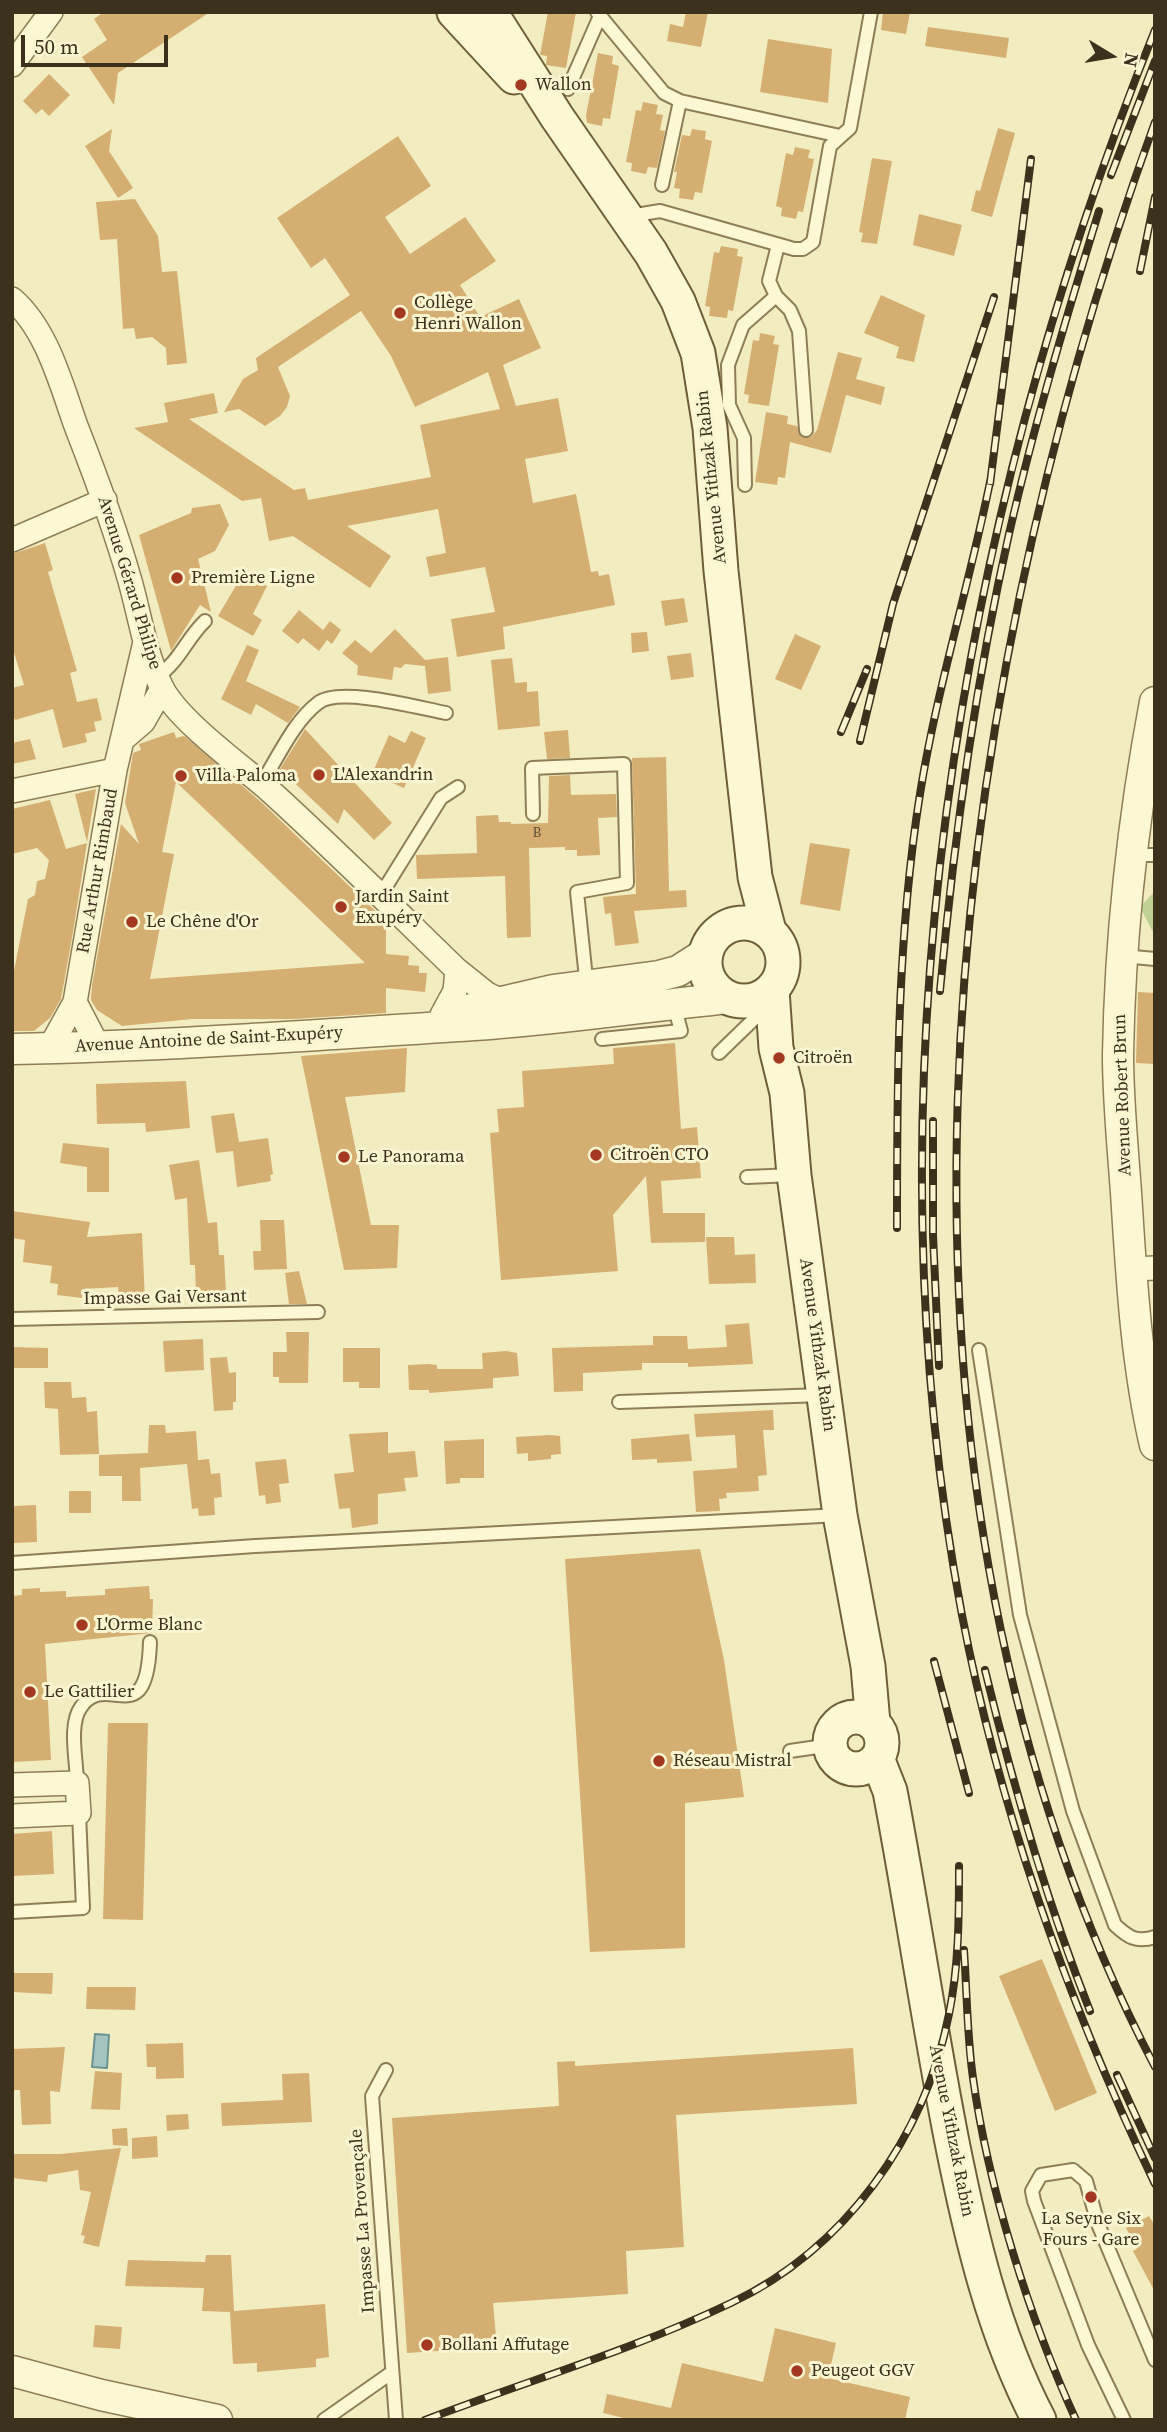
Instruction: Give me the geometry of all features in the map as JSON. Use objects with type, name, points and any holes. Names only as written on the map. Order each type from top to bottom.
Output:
[{"type":"main road","name":"Avenue Yithzak Rabin","points":[[454,12],[522,85],[562,103]]},
{"type":"main road","name":"Avenue Yithzak Rabin","points":[[490,12],[562,103],[669,284],[698,353],[710,428],[721,571],[755,877],[769,931]]},
{"type":"main road","points":[[733,924],[746,923],[769,931],[783,953],[780,979],[772,990],[740,1006],[709,980],[706,953],[712,940],[733,924],[755,877]]},
{"type":"main road","name":"Avenue Yithzak Rabin","points":[[772,990],[776,1048],[787,1093],[794,1175],[823,1395],[862,1643],[861,1720]]},
{"type":"main road","name":"Avenue Yithzak Rabin","points":[[740,1006],[776,1048]]},
{"type":"main road","points":[[861,1720],[880,1732],[882,1744],[867,1763],[839,1762],[831,1745],[834,1730],[861,1720]]},
{"type":"main road","name":"Avenue Yithzak Rabin","points":[[867,1763],[890,1791],[966,2211],[998,2324],[1022,2388],[1039,2420]]},
{"type":"street","points":[[12,65],[51,12]]},
{"type":"street","name":"Avenue Gérard Philipe","points":[[12,299],[33,323],[47,348],[105,500],[131,582],[145,642],[160,682],[188,719],[261,784],[457,970],[502,1002],[528,1011],[579,1005]]},
{"type":"street","points":[[12,540],[105,500]]},
{"type":"street","name":"Rue Arthur Rimbaud","points":[[49,1049],[75,1002],[115,770],[145,642]]},
{"type":"street","points":[[132,696],[160,682]]},
{"type":"street","points":[[122,740],[143,722],[160,682]]},
{"type":"street","name":"Avenue Robert Brun","points":[[1155,702],[1145,757],[1144,855],[1123,956],[1118,1058],[1143,1268],[1142,1388],[1155,1445]]},
{"type":"street","points":[[143,722],[188,719]]},
{"type":"street","points":[[12,791],[115,770]]},
{"type":"street","name":"Avenue Antoine de Saint-Exupéry","points":[[12,1049],[300,1038],[405,1027],[492,1024],[579,1005],[678,971],[706,953]]},
{"type":"street","points":[[442,1015],[455,991],[457,970]]},
{"type":"street","points":[[75,1002],[98,1046]]},
{"type":"street","name":"Avenue Antoine de Saint-Exupéry","points":[[405,1027],[442,1015],[502,1002],[579,1005],[681,1026],[740,1006]]},
{"type":"street","points":[[12,1786],[77,1783],[79,1813],[12,1816]]},
{"type":"street","points":[[12,2371],[101,2395],[217,2420]]},
{"type":"lane","points":[[627,217],[660,211],[778,245],[803,249],[813,242],[830,146],[850,128],[871,12]]},
{"type":"lane","points":[[562,103],[598,14],[664,93],[680,101],[840,136]]},
{"type":"lane","points":[[662,185],[680,101]]},
{"type":"lane","points":[[778,245],[769,281],[776,296],[790,310],[799,331],[806,430]]},
{"type":"lane","points":[[745,485],[744,438],[729,405],[728,365],[743,325],[776,296]]},
{"type":"lane","points":[[160,682],[194,632],[205,621]]},
{"type":"lane","points":[[261,784],[300,722],[318,702],[328,698],[350,697],[446,713]]},
{"type":"lane","points":[[533,814],[532,768],[624,764],[628,883],[577,892],[579,1005]]},
{"type":"lane","points":[[380,896],[441,797],[458,787]]},
{"type":"lane","points":[[1123,956],[1155,959]]},
{"type":"lane","points":[[719,1053],[740,1006]]},
{"type":"lane","points":[[602,1040],[681,1026]]},
{"type":"lane","points":[[747,1177],[794,1175]]},
{"type":"lane","name":"Impasse Gai Versant","points":[[12,1319],[318,1312]]},
{"type":"lane","points":[[979,1350],[1020,1615],[1073,1811],[1115,1925],[1129,1938],[1144,1941],[1155,1937]]},
{"type":"lane","points":[[620,1402],[823,1395]]},
{"type":"lane","points":[[12,1563],[268,1545],[840,1515]]},
{"type":"lane","points":[[77,1783],[75,1721],[81,1706],[95,1697],[137,1694],[143,1689],[148,1677],[150,1642]]},
{"type":"lane","points":[[790,1751],[831,1745]]},
{"type":"lane","points":[[12,1912],[83,1909],[79,1813]]},
{"type":"lane","name":"Impasse La Provençale","points":[[386,2070],[372,2096],[396,2420]]},
{"type":"lane","points":[[1124,2420],[1088,2345],[1034,2201],[1032,2191],[1041,2175],[1073,2170],[1086,2181],[1098,2224],[1155,2360]]},
{"type":"lane","points":[[324,2420],[391,2373]]},
{"type":"green space","points":[[1155,891],[1155,936],[1140,907]]},
{"type":"water","points":[[95,2034],[109,2035],[107,2068],[92,2067]]},
{"type":"building","points":[[104,12],[210,12],[118,73],[114,105],[82,57],[107,40],[94,19]]},
{"type":"building","points":[[548,12],[576,12],[566,68],[546,65],[547,56],[540,55]]},
{"type":"building","points":[[686,12],[708,12],[701,47],[667,41],[670,24],[683,27]]},
{"type":"building","points":[[883,12],[910,12],[906,34],[881,30]]},
{"type":"building","points":[[928,27],[1009,38],[1006,58],[925,46]]},
{"type":"building","points":[[768,39],[832,49],[828,103],[760,92]]},
{"type":"building","points":[[598,53],[613,56],[612,64],[619,66],[610,119],[603,118],[602,126],[587,123],[586,115]]},
{"type":"building","points":[[49,74],[70,95],[49,116],[42,109],[36,114],[23,101]]},
{"type":"building","points":[[643,102],[658,105],[656,114],[663,115],[660,130],[665,131],[657,168],[648,167],[646,174],[631,171],[632,163],[626,162],[636,110],[641,111]]},
{"type":"building","points":[[998,128],[1015,133],[992,217],[971,211],[976,190],[980,191]]},
{"type":"building","points":[[112,129],[109,151],[133,188],[118,198],[85,146]]},
{"type":"building","points":[[692,129],[706,131],[705,139],[712,141],[702,193],[695,192],[693,200],[679,198],[680,189],[674,188],[677,172],[674,172],[682,135],[690,136]]},
{"type":"building","points":[[398,136],[431,186],[385,217],[410,254],[465,217],[496,261],[460,285],[480,317],[519,299],[541,348],[503,365],[516,406],[558,398],[568,451],[525,459],[533,503],[576,494],[591,572],[598,571],[599,576],[609,574],[615,605],[503,627],[505,649],[457,657],[451,619],[495,612],[485,567],[430,577],[426,557],[446,553],[438,509],[347,526],[391,556],[370,588],[293,536],[269,541],[261,498],[242,501],[134,428],[168,422],[164,403],[214,393],[218,413],[189,419],[294,490],[305,488],[308,500],[431,477],[420,425],[500,409],[488,372],[415,407],[391,356],[361,311],[278,367],[290,396],[287,407],[280,416],[265,426],[239,409],[224,412],[243,379],[258,370],[256,358],[350,295],[325,258],[311,268],[277,218]]},
{"type":"building","points":[[795,147],[810,150],[808,158],[814,159],[803,212],[798,211],[796,219],[781,216],[782,208],[776,206],[786,153],[793,155]]},
{"type":"building","points":[[872,158],[892,161],[877,244],[861,242],[863,233],[859,232]]},
{"type":"building","points":[[135,199],[158,236],[162,272],[177,271],[187,363],[167,365],[166,348],[152,337],[136,339],[134,328],[123,329],[117,239],[100,240],[96,202]]},
{"type":"building","points":[[919,214],[962,225],[954,256],[913,245]]},
{"type":"building","points":[[721,246],[738,249],[737,256],[743,257],[733,311],[728,310],[727,318],[709,316],[710,307],[705,306],[714,252],[719,253]]},
{"type":"building","points":[[881,295],[925,315],[914,362],[896,358],[899,347],[864,333]]},
{"type":"building","points":[[760,333],[775,336],[773,344],[779,345],[769,406],[748,403],[749,395],[744,394],[753,340],[759,341]]},
{"type":"building","points":[[838,352],[862,358],[856,379],[885,387],[881,405],[846,395],[831,453],[790,442],[785,478],[778,477],[777,485],[755,482],[766,412],[788,416],[787,424],[797,426],[802,437],[811,437],[817,430]]},
{"type":"building","name":"Première Ligne","points":[[220,504],[229,525],[215,551],[198,559],[211,612],[200,605],[171,651],[139,535],[191,513],[192,508]]},
{"type":"building","points":[[45,543],[53,570],[48,572],[77,671],[70,673],[77,702],[97,698],[102,720],[94,722],[96,731],[85,734],[87,742],[63,748],[53,709],[15,720],[12,711],[12,688],[24,685],[12,646],[12,554]]},
{"type":"building","points":[[244,572],[267,586],[253,614],[262,620],[253,636],[218,616]]},
{"type":"building","points":[[684,598],[688,622],[665,626],[661,601]]},
{"type":"building","points":[[299,610],[323,630],[330,621],[341,630],[332,644],[327,640],[319,651],[303,638],[298,644],[282,631]]},
{"type":"building","points":[[395,629],[425,660],[448,657],[451,691],[428,694],[425,666],[405,664],[401,668],[394,667],[392,680],[357,675],[358,666],[342,653],[355,640],[371,653]]},
{"type":"building","points":[[647,632],[649,651],[632,653],[631,633]]},
{"type":"building","points":[[795,634],[821,646],[801,690],[775,679]]},
{"type":"building","points":[[247,645],[259,650],[246,681],[300,707],[288,723],[256,704],[251,715],[221,699]]},
{"type":"building","points":[[691,653],[694,677],[671,680],[667,656]]},
{"type":"building","points":[[512,658],[515,683],[527,682],[527,692],[538,691],[540,726],[498,730],[491,660]]},
{"type":"building","name":"L'Alexandrin","points":[[305,729],[392,823],[374,840],[344,809],[338,824],[280,769]]},
{"type":"building","points":[[568,730],[570,758],[547,759],[544,732]]},
{"type":"building","points":[[411,731],[426,738],[404,788],[372,774],[389,735],[405,743]]},
{"type":"building","points":[[174,732],[176,738],[184,736],[260,801],[386,921],[386,954],[409,956],[408,965],[419,966],[419,973],[427,973],[425,992],[386,988],[386,1013],[293,1019],[192,1019],[122,1026],[97,1010],[91,1000],[92,985],[121,824],[139,844],[125,803],[133,753],[141,750],[139,744]],"holes":[[[176,782],[365,963],[150,979],[174,854],[162,852]]]},
{"type":"building","points":[[30,739],[36,759],[12,764],[12,743]]},
{"type":"building","points":[[666,757],[669,891],[686,890],[687,907],[634,911],[639,943],[615,946],[611,913],[605,914],[603,897],[636,894],[632,758]]},
{"type":"building","points":[[570,775],[571,795],[616,794],[617,817],[598,818],[600,855],[577,856],[577,850],[565,850],[565,847],[529,848],[531,937],[507,938],[505,876],[417,879],[416,855],[477,853],[476,816],[498,815],[499,822],[511,824],[548,823],[549,776]]},
{"type":"building","points":[[96,789],[87,842],[75,794]]},
{"type":"building","points":[[50,800],[66,849],[87,843],[73,932],[61,999],[50,1018],[34,1031],[12,1031],[12,981],[28,899],[35,895],[37,881],[45,879],[49,860],[37,848],[12,854],[12,809]]},
{"type":"building","points":[[810,843],[850,849],[840,911],[800,904]]},
{"type":"building","points":[[1138,992],[1155,993],[1155,1064],[1136,1063]]},
{"type":"building","name":"Citroën CTO","points":[[675,1043],[681,1129],[697,1127],[701,1178],[661,1181],[663,1213],[705,1213],[705,1242],[651,1243],[646,1176],[613,1215],[618,1271],[501,1280],[490,1133],[499,1132],[497,1109],[524,1107],[522,1071],[614,1064],[613,1048]]},
{"type":"building","name":"Le Panorama","points":[[407,1048],[405,1092],[345,1097],[371,1225],[399,1225],[397,1268],[344,1270],[301,1056]]},
{"type":"building","points":[[186,1081],[190,1128],[146,1132],[145,1123],[97,1124],[96,1084]]},
{"type":"building","points":[[234,1113],[239,1142],[268,1138],[273,1174],[270,1175],[271,1181],[237,1187],[233,1151],[216,1153],[211,1116]]},
{"type":"building","points":[[63,1143],[109,1148],[109,1192],[87,1192],[87,1167],[60,1163]]},
{"type":"building","points":[[199,1160],[208,1223],[217,1222],[219,1255],[224,1255],[226,1293],[196,1294],[195,1265],[190,1265],[187,1198],[175,1200],[169,1165]]},
{"type":"building","points":[[12,1211],[90,1222],[87,1237],[142,1233],[145,1301],[126,1302],[125,1296],[119,1297],[118,1287],[83,1289],[82,1298],[57,1295],[58,1284],[50,1283],[52,1266],[23,1262],[25,1240],[12,1238]]},
{"type":"building","points":[[260,1220],[284,1220],[287,1269],[254,1270],[253,1251],[261,1251]]},
{"type":"building","points":[[706,1237],[734,1237],[735,1255],[755,1254],[756,1283],[709,1284]]},
{"type":"building","points":[[299,1271],[307,1304],[289,1304],[285,1273]]},
{"type":"building","points":[[749,1323],[753,1364],[688,1367],[688,1363],[642,1363],[642,1370],[583,1373],[583,1391],[554,1392],[552,1348],[653,1345],[653,1336],[687,1336],[688,1349],[727,1347],[725,1325]]},
{"type":"building","points":[[286,1332],[309,1332],[308,1383],[279,1383],[279,1377],[273,1377],[273,1352],[287,1352]]},
{"type":"building","points":[[203,1339],[204,1370],[165,1372],[163,1341]]},
{"type":"building","points":[[12,1347],[48,1348],[48,1368],[12,1368]]},
{"type":"building","points":[[343,1348],[380,1348],[380,1388],[359,1388],[359,1382],[343,1382]]},
{"type":"building","points":[[482,1353],[517,1353],[519,1376],[493,1378],[493,1388],[429,1393],[429,1390],[409,1390],[408,1365],[437,1365],[437,1369],[483,1369]]},
{"type":"building","points":[[227,1357],[229,1373],[236,1372],[236,1402],[233,1402],[233,1410],[214,1411],[210,1358]]},
{"type":"building","points":[[44,1382],[71,1382],[72,1398],[86,1397],[87,1412],[97,1411],[99,1454],[60,1455],[58,1409],[45,1408]]},
{"type":"building","points":[[773,1410],[774,1430],[763,1430],[767,1475],[758,1476],[759,1491],[726,1493],[727,1498],[719,1499],[720,1511],[696,1512],[693,1471],[737,1468],[735,1435],[696,1437],[694,1414]]},
{"type":"building","points":[[149,1425],[165,1425],[166,1433],[196,1431],[198,1460],[209,1459],[211,1474],[220,1473],[222,1497],[214,1498],[215,1515],[199,1516],[198,1508],[192,1509],[187,1464],[140,1468],[141,1501],[122,1501],[122,1476],[99,1476],[99,1455],[148,1453]]},
{"type":"building","points":[[388,1432],[388,1453],[415,1451],[418,1477],[404,1478],[406,1491],[378,1494],[378,1524],[352,1528],[350,1508],[339,1509],[334,1474],[354,1472],[349,1434]]},
{"type":"building","points":[[689,1434],[692,1461],[657,1463],[657,1459],[632,1460],[631,1439]]},
{"type":"building","points":[[560,1436],[561,1454],[551,1455],[551,1459],[528,1461],[528,1453],[517,1454],[516,1437]]},
{"type":"building","points":[[484,1439],[484,1478],[460,1478],[460,1483],[446,1484],[444,1441]]},
{"type":"building","points":[[286,1459],[289,1483],[279,1484],[281,1502],[266,1504],[265,1495],[259,1496],[255,1462]]},
{"type":"building","points":[[69,1491],[91,1491],[91,1513],[69,1513]]},
{"type":"building","points":[[36,1505],[37,1542],[14,1543],[13,1506]]},
{"type":"building","name":"Réseau Mistral","points":[[700,1549],[724,1660],[744,1797],[685,1803],[685,1948],[590,1952],[565,1559]]},
{"type":"building","name":"L'Orme Blanc","points":[[149,1586],[150,1599],[153,1599],[152,1633],[45,1644],[51,1760],[12,1762],[12,1596],[22,1595],[22,1589],[40,1588],[40,1592],[66,1591],[66,1597],[105,1595],[105,1589]]},
{"type":"building","points":[[108,1723],[148,1723],[143,1920],[103,1919]]},
{"type":"building","points":[[52,1831],[54,1874],[12,1876],[12,1834]]},
{"type":"building","points":[[1042,1959],[1097,2093],[1055,2111],[999,1976]]},
{"type":"building","points":[[12,1973],[53,1973],[52,1994],[12,1992]]},
{"type":"building","points":[[87,1987],[136,1987],[135,2010],[86,2009]]},
{"type":"building","points":[[183,2043],[184,2078],[156,2079],[156,2067],[147,2067],[146,2044]]},
{"type":"building","points":[[65,2047],[60,2092],[50,2091],[51,2124],[22,2125],[20,2090],[12,2090],[12,2049]]},
{"type":"building","points":[[853,2048],[857,2104],[676,2115],[684,2247],[626,2251],[628,2294],[493,2303],[497,2347],[407,2353],[392,2118],[559,2106],[557,2062],[575,2061],[575,2066]]},
{"type":"building","points":[[95,2071],[122,2073],[120,2110],[91,2109]]},
{"type":"building","points":[[309,2073],[312,2122],[222,2126],[221,2103],[283,2100],[282,2074]]},
{"type":"building","points":[[188,2114],[189,2129],[167,2131],[166,2115]]},
{"type":"building","points":[[127,2128],[128,2146],[113,2145],[112,2129]]},
{"type":"building","points":[[157,2136],[158,2157],[132,2159],[132,2138]]},
{"type":"building","points":[[121,2148],[99,2247],[83,2243],[85,2236],[81,2235],[91,2192],[80,2190],[78,2170],[48,2175],[47,2182],[12,2178],[14,2154],[60,2154]]},
{"type":"building","points":[[1149,2216],[1155,2226],[1155,2292],[1133,2251],[1137,2249],[1126,2228]]},
{"type":"building","points":[[206,2255],[231,2255],[234,2311],[325,2304],[329,2357],[316,2359],[316,2367],[257,2372],[257,2363],[233,2364],[230,2312],[202,2311],[204,2288],[125,2286],[128,2260],[205,2262]]},
{"type":"building","points":[[95,2325],[122,2327],[120,2349],[93,2347]]},
{"type":"building","name":"Peugeot GGV","points":[[775,2328],[836,2343],[828,2378],[910,2397],[905,2420],[632,2420],[603,2413],[607,2394],[671,2408],[682,2363],[763,2382]]},
{"type":"railway","points":[[1155,30],[1086,218],[1027,412],[980,609],[947,810],[927,1012],[922,1215],[934,1416],[962,1615],[978,1689],[996,1762],[1040,1906],[1093,2046],[1155,2184]]},
{"type":"railway","points":[[1111,175],[1155,61]]},
{"type":"railway","points":[[1155,122],[1080,355],[1019,597],[978,847],[958,1100],[962,1352],[995,1599],[1058,1839],[1155,2067]]},
{"type":"railway","points":[[990,484],[1031,159]]},
{"type":"railway","points":[[1140,271],[1155,197]]},
{"type":"railway","points":[[940,991],[967,762],[997,591],[1040,412],[1099,211]]},
{"type":"railway","points":[[860,741],[893,604],[994,297]]},
{"type":"railway","points":[[897,1228],[900,1011],[912,848],[935,714],[991,477]]},
{"type":"railway","points":[[841,732],[867,669]]},
{"type":"railway","points":[[933,1121],[933,1235],[939,1366]]},
{"type":"railway","points":[[934,1661],[969,1793]]},
{"type":"railway","points":[[985,1670],[1032,1842],[1090,2011]]},
{"type":"railway","points":[[425,2420],[618,2350],[731,2303],[772,2280],[810,2252],[844,2220],[874,2184],[900,2145],[921,2103],[937,2060],[955,1978],[959,1866]]},
{"type":"railway","points":[[964,1950],[971,2062],[989,2163],[1027,2297],[1076,2420]]},
{"type":"railway","points":[[1117,2075],[1155,2158]]},
{"type":"place","name":"Wallon","points":[[521,85]]},
{"type":"place","name":"Collège Henri Wallon","points":[[400,313]]},
{"type":"place","name":"Première Ligne","points":[[177,578]]},
{"type":"place","name":"L'Alexandrin","points":[[319,775]]},
{"type":"place","name":"Villa Paloma","points":[[181,776]]},
{"type":"place","name":"Jardin Saint Exupéry","points":[[341,907]]},
{"type":"place","name":"Le Chêne d'Or","points":[[132,922]]},
{"type":"place","name":"Citroën","points":[[779,1058]]},
{"type":"place","name":"Citroën CTO","points":[[596,1155]]},
{"type":"place","name":"Le Panorama","points":[[344,1157]]},
{"type":"place","name":"L'Orme Blanc","points":[[82,1625]]},
{"type":"place","name":"Le Gattilier","points":[[30,1692]]},
{"type":"place","name":"Réseau Mistral","points":[[659,1761]]},
{"type":"place","name":"La Seyne Six Fours - Gare","points":[[1091,2197]]},
{"type":"place","name":"Bollani Affutage","points":[[427,2345]]},
{"type":"place","name":"Peugeot GGV","points":[[797,2371]]}]
